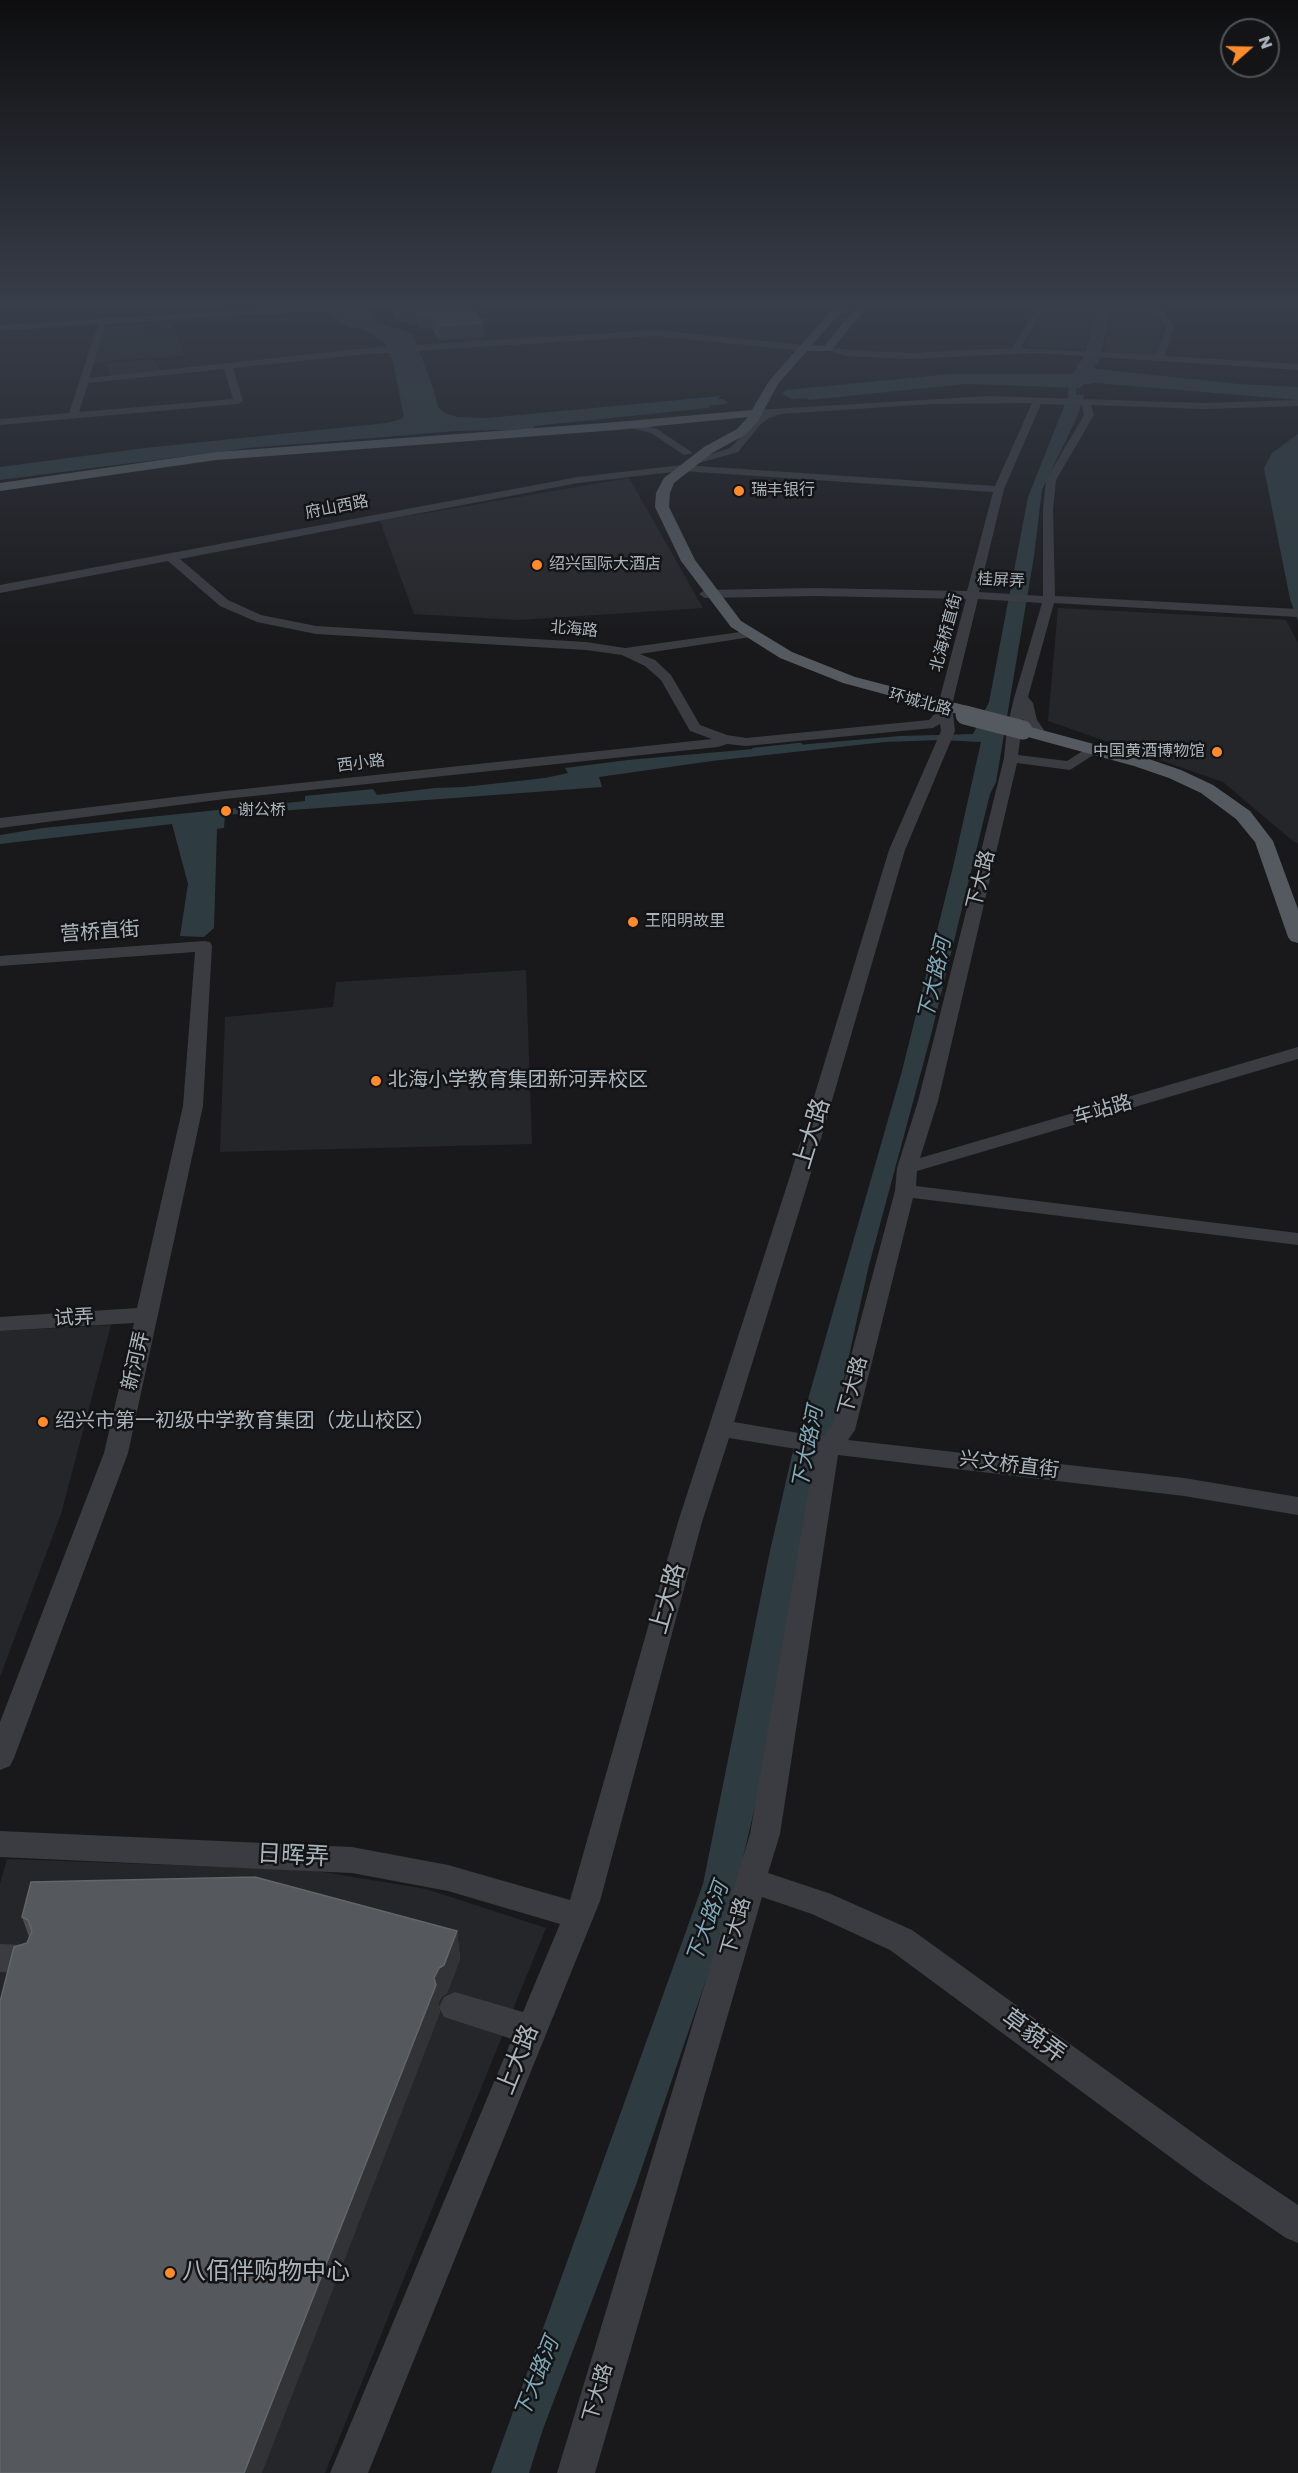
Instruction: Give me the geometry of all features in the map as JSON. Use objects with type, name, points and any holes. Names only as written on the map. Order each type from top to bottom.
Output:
[{"type":"main road","points":[[0,487],[216,456],[630,425],[664,419]]},
{"type":"main road","name":"环城北路","points":[[728,419],[669,481],[663,494],[663,507],[688,561],[731,626],[780,656],[845,683],[1149,760],[1182,771],[1212,787],[1251,814],[1272,841],[1298,908]]},
{"type":"main road","name":"环城北路","points":[[709,594],[679,561],[655,510],[652,492],[663,470],[687,461],[741,432],[753,419]]},
{"type":"main road","name":"环城北路","points":[[1028,729],[1175,774],[1207,789],[1243,814],[1264,841],[1298,937]]},
{"type":"street","points":[[0,422],[27,419]]},
{"type":"street","points":[[687,461],[734,450],[763,419]]},
{"type":"street","name":"北海桥直街","points":[[946,708],[999,489],[1029,419]]},
{"type":"street","name":"下大路","points":[[576,2473],[765,1834],[825,1445],[843,1430],[928,1101],[1011,759],[1014,728],[1038,599],[1051,480],[1086,419]]},
{"type":"street","points":[[630,425],[654,431],[687,461],[999,489]]},
{"type":"street","name":"府山西路","points":[[0,590],[578,480],[663,470]]},
{"type":"street","name":"北海路","points":[[170,556],[224,603],[257,618],[316,630],[586,646],[625,652],[650,663],[666,678],[695,728],[724,739],[746,742],[933,724],[946,708]]},
{"type":"street","name":"桂屏弄","points":[[709,594],[815,592],[974,596],[1297,613]]},
{"type":"street","points":[[625,652],[747,634]]},
{"type":"street","points":[[1021,698],[1026,703],[1030,720],[1028,729]]},
{"type":"street","name":"上大路","points":[[349,2473],[585,1901],[690,1522],[804,1165],[897,850],[946,736],[946,708]]},
{"type":"street","name":"西小路","points":[[0,823],[225,795],[718,743],[724,739]]},
{"type":"street","points":[[1011,759],[1070,766],[1094,750]]},
{"type":"street","name":"营桥直街","points":[[0,961],[204,946]]},
{"type":"street","name":"新河弄","points":[[0,1758],[116,1453],[193,1106],[204,946]]},
{"type":"street","name":"车站路","points":[[906,1180],[1298,1053]]},
{"type":"street","points":[[906,1180],[1298,1239]]},
{"type":"street","name":"试弄","points":[[0,1324],[147,1315]]},
{"type":"street","name":"兴文桥直街","points":[[720,1428],[825,1445],[1184,1487],[1298,1506]]},
{"type":"street","name":"日晖弄","points":[[0,1844],[352,1860],[448,1878],[578,1916]]},
{"type":"street","name":"草藐弄","points":[[751,1880],[820,1903],[901,1940],[1206,2163],[1298,2226]]},
{"type":"street","points":[[455,2007],[532,2030]]},
{"type":"shaded area","name":"绍兴国际大酒店","points":[[629,478],[703,608],[518,620],[414,614],[380,521]]},
{"type":"shaded area","name":"中国黄酒博物馆","points":[[1058,608],[1286,620],[1298,643],[1298,843],[1223,782],[1048,721]]},
{"type":"shaded area","name":"北海小学教育集团新河弄校区","points":[[526,970],[532,1144],[220,1152],[225,1017],[333,1007],[336,982]]},
{"type":"shaded area","name":"绍兴市第一初级中学教育集团（龙山校区）","points":[[111,1325],[61,1514],[0,1677],[0,1331]]},
{"type":"shaded area","name":"八佰伴购物中心","points":[[7,1859],[311,1870],[426,1889],[546,1928],[325,2473],[0,2473],[0,1884]]},
{"type":"water","points":[[400,419],[598,419],[534,426],[535,429],[457,431],[248,448],[0,480],[0,467],[145,448],[387,423]]},
{"type":"water","name":"下大路河","points":[[1059,419],[1076,419],[1042,490],[1034,556],[996,782],[990,794],[931,1035],[868,1269],[833,1429],[823,1436],[775,1720],[733,1901],[636,2185],[543,2429],[529,2473],[491,2473],[703,1884],[770,1551],[792,1455],[902,1071],[953,867],[981,742],[940,740],[885,742],[712,761],[599,777],[602,787],[225,815],[224,828],[217,829],[214,928],[204,937],[180,936],[188,884],[172,824],[0,844],[0,835],[43,828],[305,801],[305,796],[373,789],[377,795],[545,778],[568,773],[565,768],[628,760],[900,736],[973,734],[989,702],[1028,497]]},
{"type":"water","points":[[1298,434],[1298,621],[1290,599],[1264,468],[1272,453]]},
{"type":"building","name":"八佰伴购物中心","points":[[255,1877],[457,1931],[444,1965],[439,1968],[434,1978],[436,1985],[244,2473],[0,2473],[0,2002],[14,1947],[27,1943],[32,1931],[28,1920],[22,1917],[31,1882]]},
{"type":"waterway","points":[[754,750],[800,745]]},
{"type":"place","name":"瑞丰银行","points":[[739,491]]},
{"type":"place","name":"绍兴国际大酒店","points":[[537,565]]},
{"type":"place","name":"中国黄酒博物馆","points":[[1217,752]]},
{"type":"place","name":"谢公桥","points":[[226,811]]},
{"type":"place","name":"王阳明故里","points":[[633,922]]},
{"type":"place","name":"北海小学教育集团新河弄校区","points":[[376,1081]]},
{"type":"place","name":"绍兴市第一初级中学教育集团（龙山校区）","points":[[43,1422]]},
{"type":"place","name":"八佰伴购物中心","points":[[170,2273]]}]
